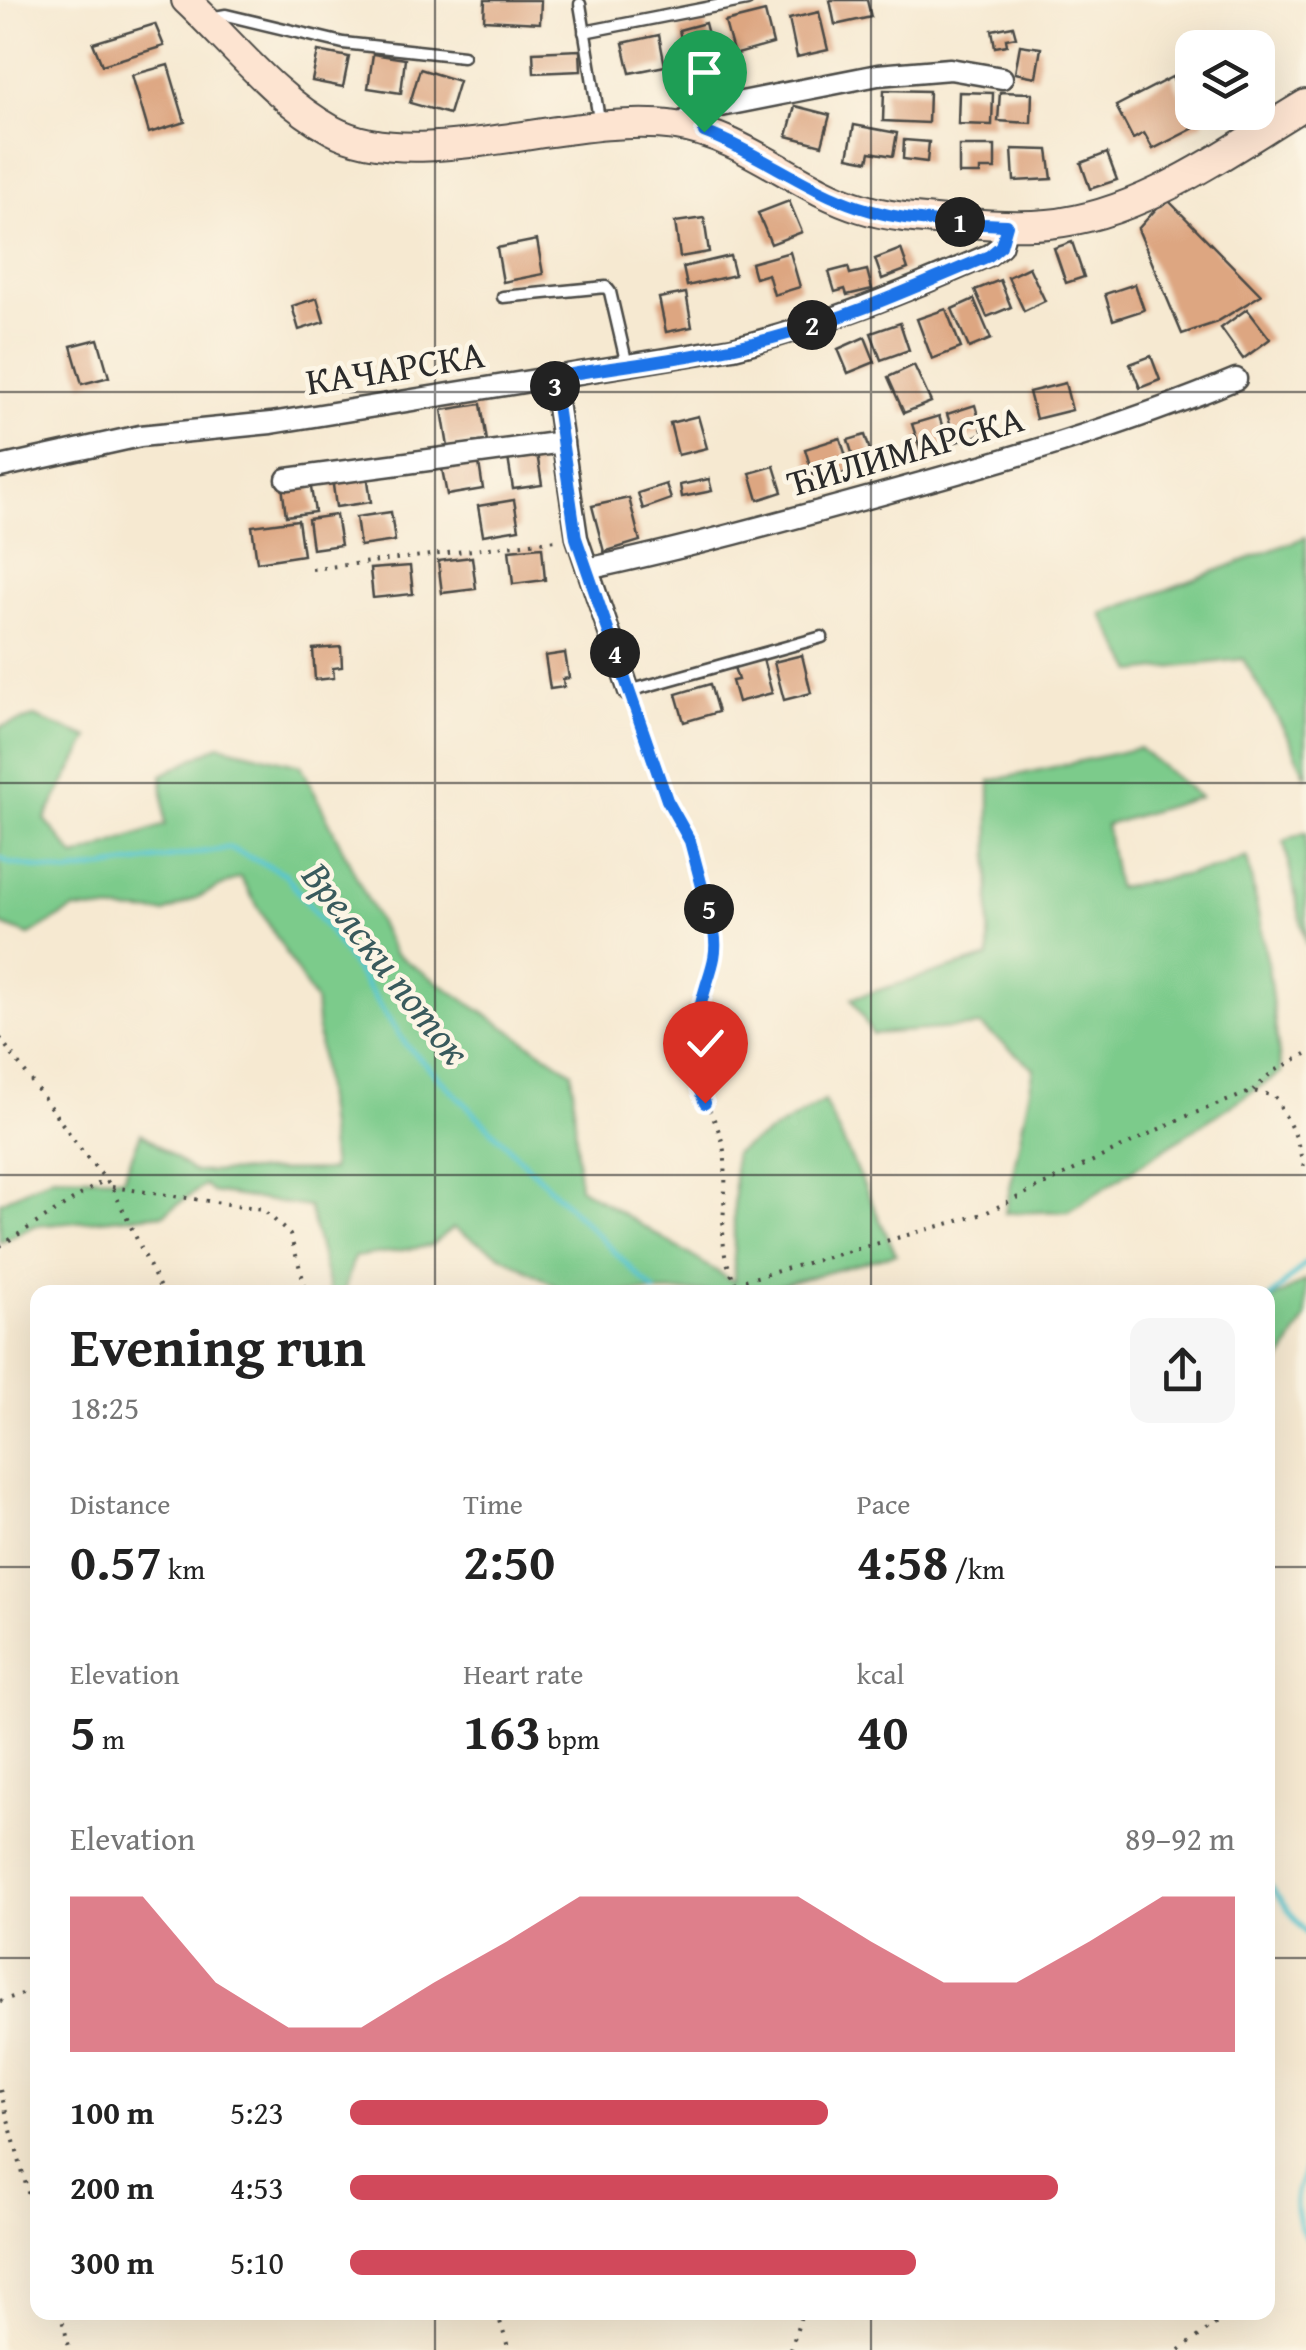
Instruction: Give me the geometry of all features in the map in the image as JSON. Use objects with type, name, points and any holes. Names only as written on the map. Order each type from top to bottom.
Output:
[{"type":"street","points":[[186,0],[292,101],[334,130],[364,142],[436,146],[600,125],[683,127],[725,140],[861,208],[934,220],[1050,224],[1116,208],[1170,183],[1306,104]]},
{"type":"street","points":[[683,127],[687,118],[701,110],[878,75],[950,69],[1002,78]]},
{"type":"street","name":"КАЧАРСКА","points":[[0,468],[140,436],[291,420],[696,355],[775,338],[893,297],[989,256],[1001,246],[1007,225]]},
{"type":"street","points":[[553,377],[576,538],[629,691]]},
{"type":"street","name":"ЋИЛИМАРСКА","points":[[587,570],[958,474],[1156,412],[1236,379]]},
{"type":"street","points":[[287,479],[563,442]]},
{"type":"lane","points":[[584,32],[747,0]]},
{"type":"lane","points":[[580,4],[600,125]]},
{"type":"lane","points":[[207,20],[214,15],[226,15],[342,43],[463,56]]},
{"type":"lane","points":[[503,297],[606,287],[627,365]]},
{"type":"lane","points":[[629,691],[822,637]]},
{"type":"path","points":[[312,569],[576,538]]},
{"type":"path","points":[[629,691],[667,800],[690,841],[717,946],[704,990],[692,1067],[722,1146],[725,1255],[734,1285]]},
{"type":"path","points":[[0,1038],[112,1187],[159,1285]]},
{"type":"path","points":[[735,1282],[983,1214],[1182,1118],[1254,1091],[1271,1073],[1306,1054]]},
{"type":"path","points":[[1254,1091],[1276,1096],[1296,1138],[1305,1171]]},
{"type":"path","points":[[0,1246],[106,1178]]},
{"type":"path","points":[[112,1187],[263,1210],[290,1235],[305,1285]]},
{"type":"path","points":[[0,2000],[30,1991]]},
{"type":"path","points":[[0,2090],[30,2199]]},
{"type":"path","points":[[62,2320],[70,2350]]},
{"type":"path","points":[[500,2320],[509,2350]]},
{"type":"path","points":[[790,2350],[799,2320]]},
{"type":"path","points":[[1180,2350],[1221,2320]]},
{"type":"green space","points":[[1306,537],[1306,777],[1289,738],[1243,659],[1134,672],[1102,614]]},
{"type":"green space","points":[[34,717],[89,738],[45,819],[75,857],[165,825],[162,775],[219,745],[301,765],[394,953],[572,1072],[579,1187],[734,1282],[734,1153],[824,1101],[896,1254],[780,1285],[554,1285],[453,1228],[430,1246],[354,1257],[346,1285],[328,1285],[309,1207],[212,1192],[205,1185],[164,1214],[34,1226],[0,1242],[0,1202],[53,1176],[123,1178],[141,1133],[194,1172],[332,1170],[315,1001],[240,877],[165,913],[74,909],[29,935],[0,924],[0,727]]},
{"type":"green space","points":[[1139,748],[1200,797],[1106,825],[1117,888],[1219,868],[1247,857],[1268,965],[1281,1073],[1069,1211],[1005,1213],[1034,1068],[981,1026],[872,1034],[852,998],[989,957],[990,781]]},
{"type":"green space","points":[[1306,832],[1306,945],[1284,841]]},
{"type":"green space","points":[[1306,1280],[1306,1317],[1275,1372],[1275,1298]]},
{"type":"building","points":[[485,0],[541,0],[540,23],[484,20]]},
{"type":"building","points":[[830,0],[867,0],[871,17],[835,25]]},
{"type":"building","points":[[765,12],[773,44],[734,55],[725,22]]},
{"type":"building","points":[[819,12],[828,50],[797,57],[789,19]]},
{"type":"building","points":[[705,23],[713,55],[686,61],[679,30]]},
{"type":"building","points":[[155,24],[164,46],[102,65],[93,43]]},
{"type":"building","points":[[1013,26],[1016,37],[1006,39],[1007,45],[995,47],[992,30]]},
{"type":"building","points":[[659,35],[665,66],[630,73],[623,43]]},
{"type":"building","points":[[1020,45],[1041,48],[1036,77],[1015,73]]},
{"type":"building","points":[[580,50],[581,71],[534,73],[533,52]]},
{"type":"building","points":[[318,51],[349,57],[343,87],[312,81]]},
{"type":"building","points":[[373,54],[405,59],[401,93],[368,88]]},
{"type":"building","points":[[168,65],[185,122],[149,133],[132,75]]},
{"type":"building","points":[[420,69],[459,81],[449,114],[410,103]]},
{"type":"building","points":[[1172,77],[1175,130],[1190,130],[1153,149],[1144,133],[1133,139],[1116,106]]},
{"type":"building","points":[[884,90],[929,91],[928,123],[883,121]]},
{"type":"building","points":[[959,92],[993,93],[992,125],[958,124]]},
{"type":"building","points":[[1000,92],[1032,93],[1031,123],[998,121]]},
{"type":"building","points":[[795,106],[830,115],[822,145],[787,136]]},
{"type":"building","points":[[854,125],[897,133],[893,156],[870,152],[868,161],[848,157]]},
{"type":"building","points":[[904,140],[929,142],[927,162],[903,159]]},
{"type":"building","points":[[959,146],[995,146],[995,169],[959,174]]},
{"type":"building","points":[[1012,149],[1048,150],[1052,179],[1014,181]]},
{"type":"building","points":[[1107,153],[1117,180],[1090,189],[1081,163]]},
{"type":"building","points":[[1166,198],[1261,295],[1215,323],[1182,334],[1138,229]]},
{"type":"building","points":[[789,201],[802,232],[771,244],[758,213]]},
{"type":"building","points":[[704,218],[709,252],[680,257],[675,222]]},
{"type":"building","points":[[537,240],[543,274],[503,282],[497,248]]},
{"type":"building","points":[[1072,242],[1084,277],[1066,283],[1054,248]]},
{"type":"building","points":[[901,249],[908,269],[882,279],[875,259]]},
{"type":"building","points":[[790,252],[800,287],[774,295],[768,274],[755,278],[751,263]]},
{"type":"building","points":[[730,256],[735,275],[687,286],[683,267]]},
{"type":"building","points":[[848,267],[850,274],[867,270],[872,289],[847,295],[845,289],[835,292],[829,272]]},
{"type":"building","points":[[1029,267],[1045,301],[1024,311],[1008,277]]},
{"type":"building","points":[[1000,280],[1011,307],[987,317],[975,290]]},
{"type":"building","points":[[1135,284],[1144,310],[1113,320],[1105,294]]},
{"type":"building","points":[[686,293],[692,327],[666,332],[659,298]]},
{"type":"building","points":[[317,298],[324,322],[299,330],[292,306]]},
{"type":"building","points":[[974,299],[991,339],[969,348],[952,309]]},
{"type":"building","points":[[946,309],[961,348],[932,359],[917,319]]},
{"type":"building","points":[[1247,309],[1270,339],[1243,359],[1221,328]]},
{"type":"building","points":[[900,323],[909,350],[881,360],[871,333]]},
{"type":"building","points":[[865,337],[875,362],[848,373],[838,349]]},
{"type":"building","points":[[98,339],[109,377],[82,384],[71,346]]},
{"type":"building","points":[[1151,356],[1160,380],[1140,388],[1130,364]]},
{"type":"building","points":[[914,365],[931,402],[904,413],[888,377]]},
{"type":"building","points":[[1065,383],[1072,410],[1036,419],[1029,392]]},
{"type":"building","points":[[481,404],[487,441],[448,447],[442,410]]},
{"type":"building","points":[[975,405],[983,434],[956,442],[947,414]]},
{"type":"building","points":[[698,416],[707,448],[678,455],[670,423]]},
{"type":"building","points":[[939,416],[949,446],[922,455],[912,424]]},
{"type":"building","points":[[865,435],[873,460],[856,466],[848,440]]},
{"type":"building","points":[[840,438],[851,471],[815,482],[805,449]]},
{"type":"building","points":[[537,453],[542,485],[513,489],[508,458]]},
{"type":"building","points":[[479,463],[483,489],[447,495],[442,469]]},
{"type":"building","points":[[774,466],[782,492],[758,500],[750,473]]},
{"type":"building","points":[[367,473],[371,502],[336,507],[332,478]]},
{"type":"building","points":[[709,479],[712,491],[682,497],[680,485]]},
{"type":"building","points":[[310,482],[315,512],[286,516],[282,486]]},
{"type":"building","points":[[666,484],[671,499],[643,509],[638,493]]},
{"type":"building","points":[[629,498],[640,541],[604,552],[592,506]]},
{"type":"building","points":[[514,500],[519,529],[483,535],[478,506]]},
{"type":"building","points":[[391,512],[395,541],[360,546],[356,517]]},
{"type":"building","points":[[336,515],[341,545],[312,549],[308,519]]},
{"type":"building","points":[[298,520],[303,555],[257,562],[252,526]]},
{"type":"building","points":[[542,547],[545,580],[513,584],[509,550]]},
{"type":"building","points":[[472,557],[476,589],[442,593],[438,561]]},
{"type":"building","points":[[410,566],[413,594],[373,598],[370,569]]},
{"type":"building","points":[[341,647],[342,667],[333,668],[334,678],[315,680],[313,649]]},
{"type":"building","points":[[565,653],[569,678],[563,679],[564,687],[550,689],[545,656]]},
{"type":"building","points":[[802,655],[811,693],[784,700],[774,662]]},
{"type":"building","points":[[763,659],[772,693],[738,702],[732,681],[738,680],[734,667]]},
{"type":"building","points":[[710,684],[718,712],[684,722],[676,694]]},
{"type":"waterway","name":"Врелски поток","points":[[0,858],[68,873],[229,848],[284,873],[333,936],[407,1046],[648,1285]]},
{"type":"waterway","name":"Врелски поток","points":[[1275,1293],[1306,1263]]},
{"type":"waterway","points":[[1275,1893],[1306,1933]]},
{"type":"waterway","points":[[1306,2167],[1296,2202],[1306,2238]]},
{"type":"route","points":[[704,132],[861,208],[934,220],[1007,225],[1001,246],[989,256],[893,297],[775,338],[696,355],[553,377],[576,538],[667,800],[690,841],[717,946],[692,1050],[692,1067],[705,1103]]}]
